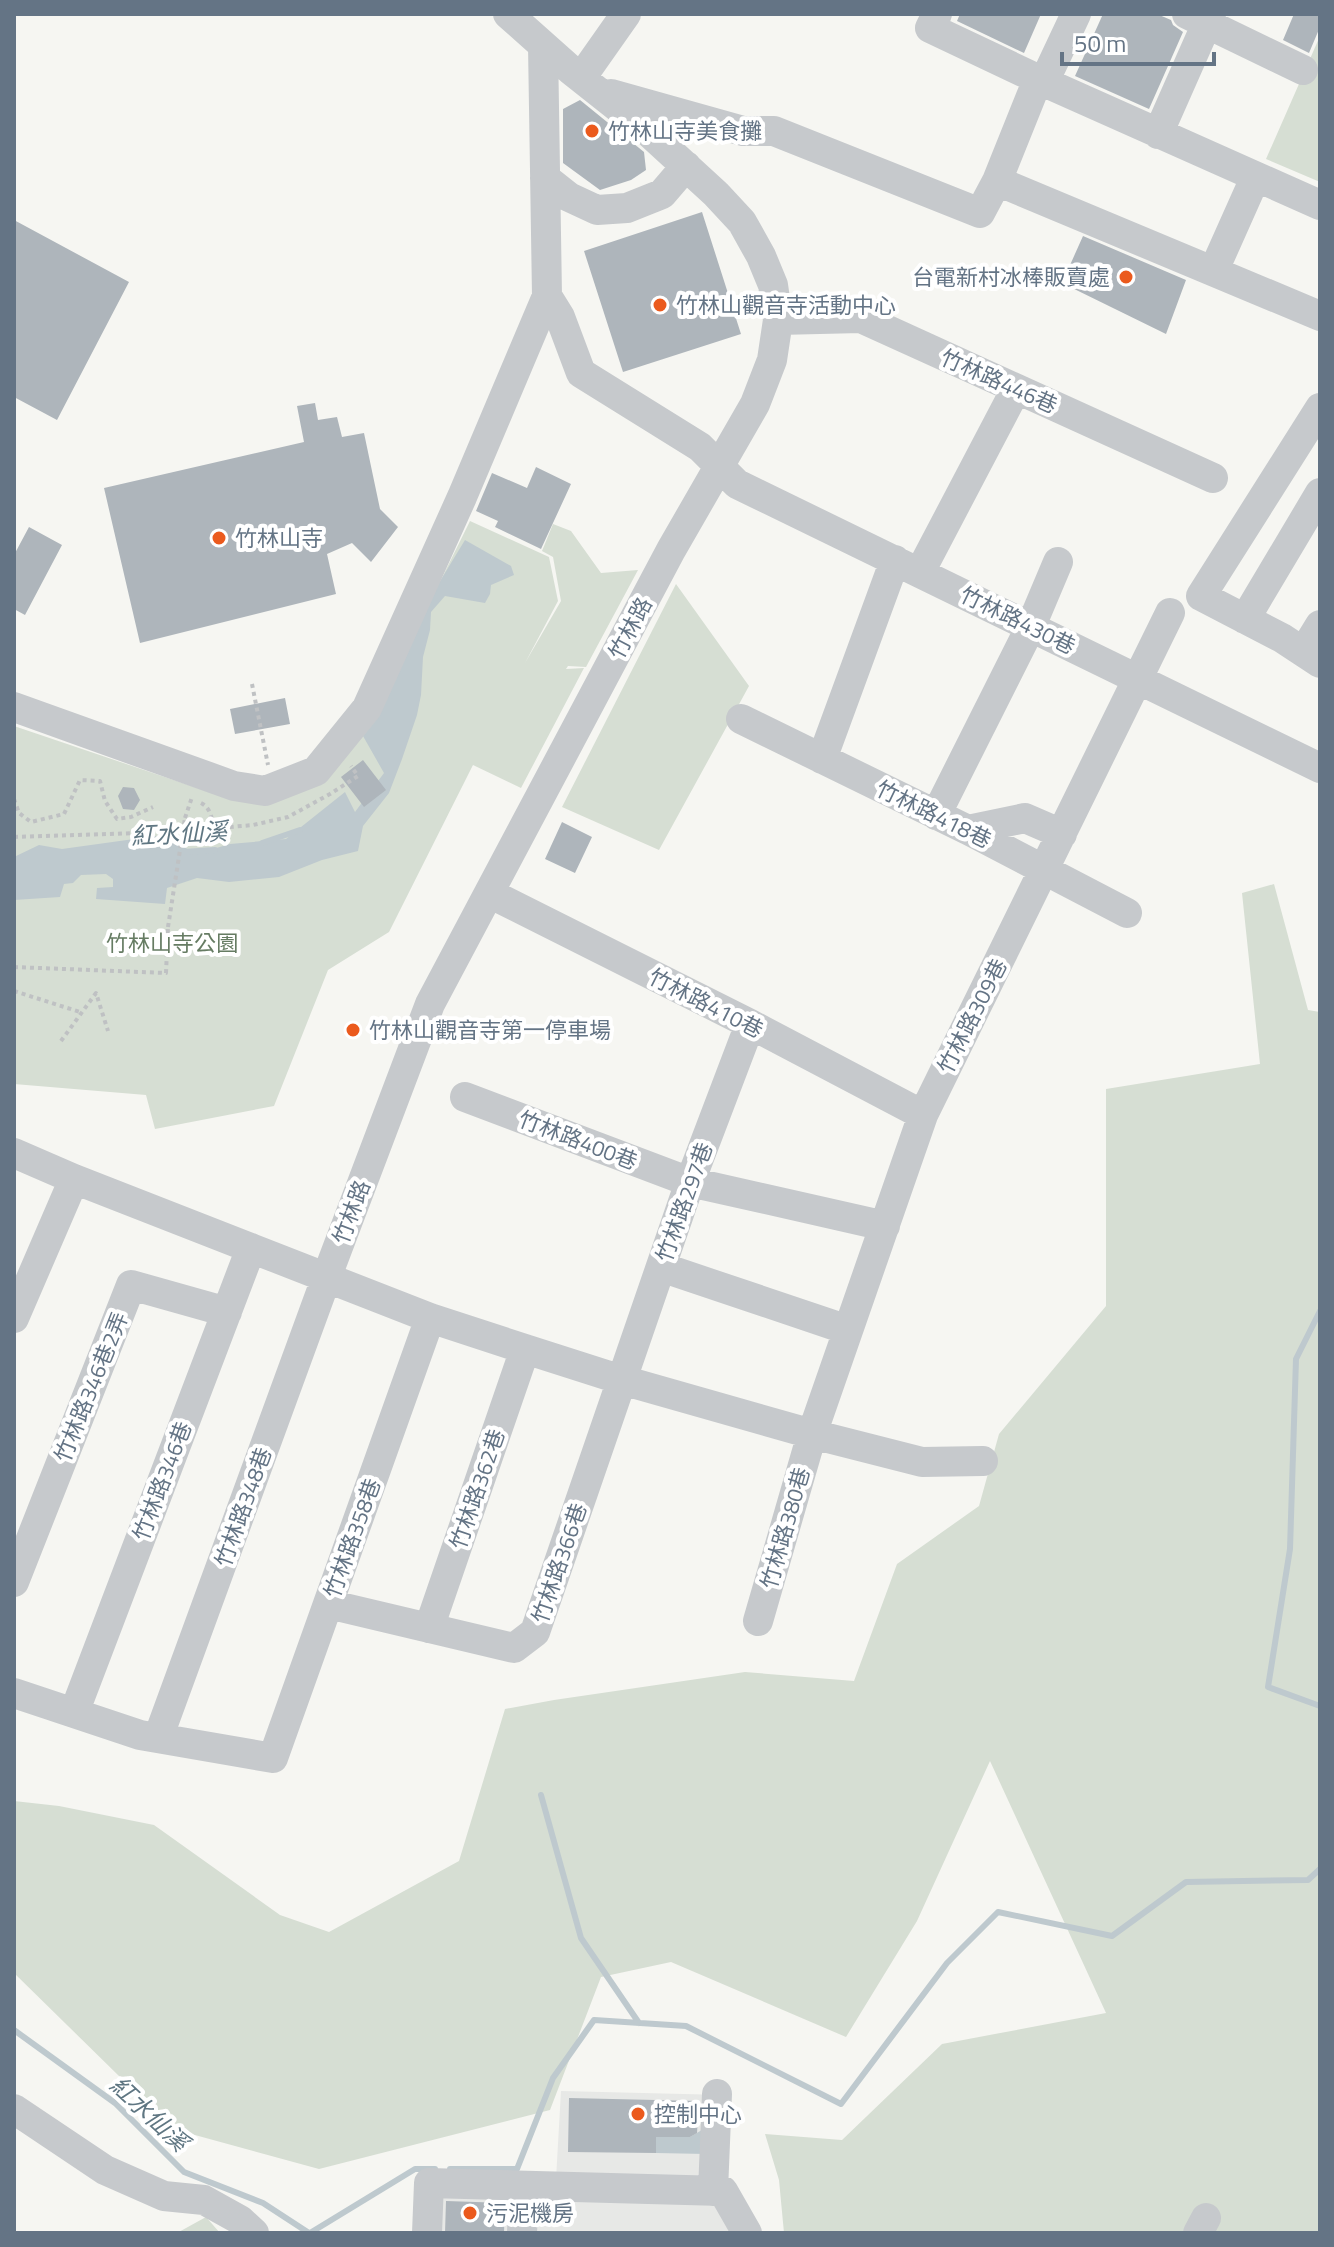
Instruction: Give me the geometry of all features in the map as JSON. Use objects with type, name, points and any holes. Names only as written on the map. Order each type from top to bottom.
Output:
[{"type":"street","name":"竹林路","points":[[327,1276],[430,1004],[671,550],[755,404],[772,360],[778,320],[773,285],[742,222],[644,128],[508,14]]},
{"type":"street","points":[[626,14],[589,84],[743,131],[774,131],[980,213],[997,181],[1034,89],[1044,82],[1076,14]]},
{"type":"street","points":[[937,14],[930,28],[1320,205]]},
{"type":"street","points":[[1158,134],[1202,17],[1303,70]]},
{"type":"street","points":[[14,707],[234,786],[265,791],[316,771],[367,708],[462,497],[547,296],[543,45]]},
{"type":"street","points":[[545,178],[569,197],[597,210],[627,208],[662,194],[686,166]]},
{"type":"street","points":[[1214,270],[1255,178]]},
{"type":"street","points":[[997,181],[1320,316]]},
{"type":"street","name":"竹林路430巷","points":[[547,296],[560,317],[581,373],[700,447],[737,484],[1320,768]]},
{"type":"street","name":"竹林路446巷","points":[[778,320],[861,318],[1213,478]]},
{"type":"street","points":[[822,759],[907,566],[1016,389]]},
{"type":"street","points":[[1314,432],[1201,596],[1312,657],[1320,625]]},
{"type":"street","points":[[1251,623],[1320,493]]},
{"type":"street","points":[[1251,623],[1320,525]]},
{"type":"street","points":[[936,815],[1031,626],[1058,562]]},
{"type":"street","name":"竹林路309巷","points":[[812,1434],[923,1115],[1170,613]]},
{"type":"street","name":"竹林路418巷","points":[[741,719],[968,830],[1127,913]]},
{"type":"street","points":[[968,830],[1025,818],[1062,834]]},
{"type":"street","name":"竹林路410巷","points":[[489,893],[923,1115]]},
{"type":"street","name":"竹林路297巷","points":[[622,1380],[690,1182],[750,1024]]},
{"type":"street","name":"竹林路400巷","points":[[465,1097],[690,1182],[885,1226]]},
{"type":"street","points":[[14,1153],[430,1318],[622,1380],[922,1462],[983,1461]]},
{"type":"street","points":[[14,1318],[74,1179]]},
{"type":"street","name":"竹林路346巷","points":[[74,1713],[251,1248]]},
{"type":"street","points":[[661,1267],[848,1330]]},
{"type":"street","name":"竹林路348巷","points":[[158,1738],[327,1276]]},
{"type":"street","name":"竹林路346巷2弄","points":[[14,1582],[131,1285],[227,1312]]},
{"type":"street","name":"竹林路358巷","points":[[158,1738],[273,1758],[430,1318]]},
{"type":"street","name":"竹林路362巷","points":[[429,1628],[525,1349]]},
{"type":"street","name":"竹林路366巷","points":[[328,1604],[514,1648],[535,1632],[622,1380]]},
{"type":"street","name":"竹林路380巷","points":[[758,1621],[812,1434]]},
{"type":"street","points":[[14,1693],[140,1735],[158,1738]]},
{"type":"street","points":[[713,2191],[717,2094]]},
{"type":"street","points":[[14,2109],[105,2170],[164,2196],[204,2200],[240,2220],[254,2233]]},
{"type":"street","points":[[427,2233],[429,2183],[723,2191],[747,2233]]},
{"type":"street","points":[[522,2233],[524,2186]]},
{"type":"path","points":[[252,684],[269,771]]},
{"type":"path","points":[[14,837],[214,829],[288,817],[358,776],[346,760]]},
{"type":"path","points":[[14,799],[19,813],[31,822],[47,819],[64,814],[80,780],[100,781],[105,801],[117,819],[131,817],[153,807]]},
{"type":"path","points":[[191,799],[205,804],[211,813],[214,829]]},
{"type":"path","points":[[14,967],[166,973],[168,927],[185,818]]},
{"type":"path","points":[[14,991],[81,1012]]},
{"type":"path","points":[[61,1041],[96,993],[108,1031]]},
{"type":"shaded area","points":[[465,540],[511,566],[514,575],[491,585],[485,603],[445,596],[431,612],[417,715],[389,793],[363,826],[358,851],[322,860],[279,877],[229,882],[197,878],[167,888],[165,904],[96,899],[97,888],[113,887],[113,879],[106,874],[81,875],[73,883],[64,884],[60,897],[14,900],[14,857],[39,845],[62,849],[163,835],[196,854],[230,844],[286,839],[345,792],[355,812],[384,773],[363,736],[434,591]]},
{"type":"shaded area","points":[[561,2091],[725,2095],[722,2176],[758,2233],[422,2233],[425,2175],[556,2179]]},
{"type":"shaded area","points":[[707,2127],[706,2154],[656,2153],[656,2137],[690,2137]]},
{"type":"green space","points":[[1320,36],[1320,182],[1266,159]]},
{"type":"green space","name":"竹林山寺公園","points":[[470,521],[549,557],[558,601],[525,663],[561,601],[553,557],[542,551],[553,524],[571,531],[601,573],[638,570],[586,667],[568,666],[566,669],[584,668],[521,788],[473,765],[389,932],[328,970],[274,1106],[155,1129],[146,1095],[14,1084],[14,726],[218,795],[267,803],[386,691]]},
{"type":"green space","points":[[676,584],[749,686],[659,850],[562,807]]},
{"type":"green space","points":[[1274,884],[1308,1010],[1320,1012],[1320,2233],[784,2233],[779,2180],[765,2134],[842,2140],[942,2044],[1106,2013],[990,1761],[917,1921],[846,2037],[671,1962],[601,1977],[550,2110],[319,2169],[173,2129],[14,1973],[14,1801],[59,1806],[154,1825],[280,1915],[329,1932],[459,1861],[505,1709],[745,1672],[854,1681],[897,1564],[979,1506],[999,1434],[1106,1306],[1106,1089],[1260,1064],[1242,893]]},
{"type":"green space","points":[[206,2217],[220,2233],[177,2233]]},
{"type":"building","points":[[960,14],[1041,14],[1024,53],[957,21]]},
{"type":"building","points":[[1103,14],[1157,14],[1171,20],[1183,32],[1149,109],[1075,76]]},
{"type":"building","points":[[1294,14],[1320,14],[1320,27],[1309,53],[1283,40]]},
{"type":"building","name":"竹林山寺美食攤","points":[[580,100],[644,152],[646,170],[631,180],[600,190],[563,163],[563,109]]},
{"type":"building","points":[[702,212],[741,334],[623,372],[584,251]]},
{"type":"building","points":[[14,220],[129,282],[57,420],[14,397]]},
{"type":"building","name":"台電新村冰棒販賣處","points":[[1083,236],[1186,280],[1166,334],[1062,283]]},
{"type":"building","name":"竹林山寺","points":[[315,403],[318,420],[337,417],[342,437],[364,433],[380,509],[398,527],[371,562],[352,543],[327,554],[336,594],[140,643],[104,488],[304,442],[297,406]]},
{"type":"building","points":[[536,467],[571,484],[541,549],[495,527],[498,521],[476,511],[492,473],[527,488]]},
{"type":"building","points":[[29,527],[62,545],[25,615],[14,609],[14,555]]},
{"type":"building","points":[[285,698],[290,724],[235,734],[230,709]]},
{"type":"building","points":[[363,760],[386,790],[364,807],[341,777]]},
{"type":"building","points":[[123,787],[134,788],[140,800],[134,810],[123,809],[118,796]]},
{"type":"building","points":[[562,822],[592,837],[575,873],[545,859]]},
{"type":"building","name":"控制中心","points":[[569,2098],[699,2101],[697,2133],[690,2137],[656,2137],[656,2153],[568,2152]]},
{"type":"building","name":"污泥機房","points":[[446,2201],[505,2203],[504,2233],[445,2233]]},
{"type":"waterway","name":"紅水仙溪","points":[[262,843],[300,830]]},
{"type":"waterway","name":"紅水仙溪","points":[[183,852],[215,850]]},
{"type":"waterway","points":[[1320,1311],[1296,1359],[1290,1549],[1268,1687],[1320,1706]]},
{"type":"waterway","points":[[541,1795],[581,1938],[639,2023]]},
{"type":"waterway","points":[[450,2169],[517,2169],[553,2078],[594,2020],[686,2026],[841,2104],[947,1963],[998,1912],[1112,1936],[1186,1882],[1308,1880],[1320,1869]]},
{"type":"waterway","name":"紅水仙溪","points":[[14,2030],[115,2103],[184,2172],[263,2203],[309,2233]]},
{"type":"waterway","points":[[310,2233],[415,2169],[435,2169]]},
{"type":"place","name":"竹林山寺美食攤","points":[[592,131]]},
{"type":"place","name":"台電新村冰棒販賣處","points":[[1126,277]]},
{"type":"place","name":"竹林山觀音寺活動中心","points":[[660,305]]},
{"type":"place","name":"竹林山寺","points":[[219,538]]},
{"type":"place","name":"竹林山觀音寺第一停車場","points":[[353,1030]]},
{"type":"place","name":"控制中心","points":[[638,2114]]},
{"type":"place","name":"污泥機房","points":[[470,2213]]}]
